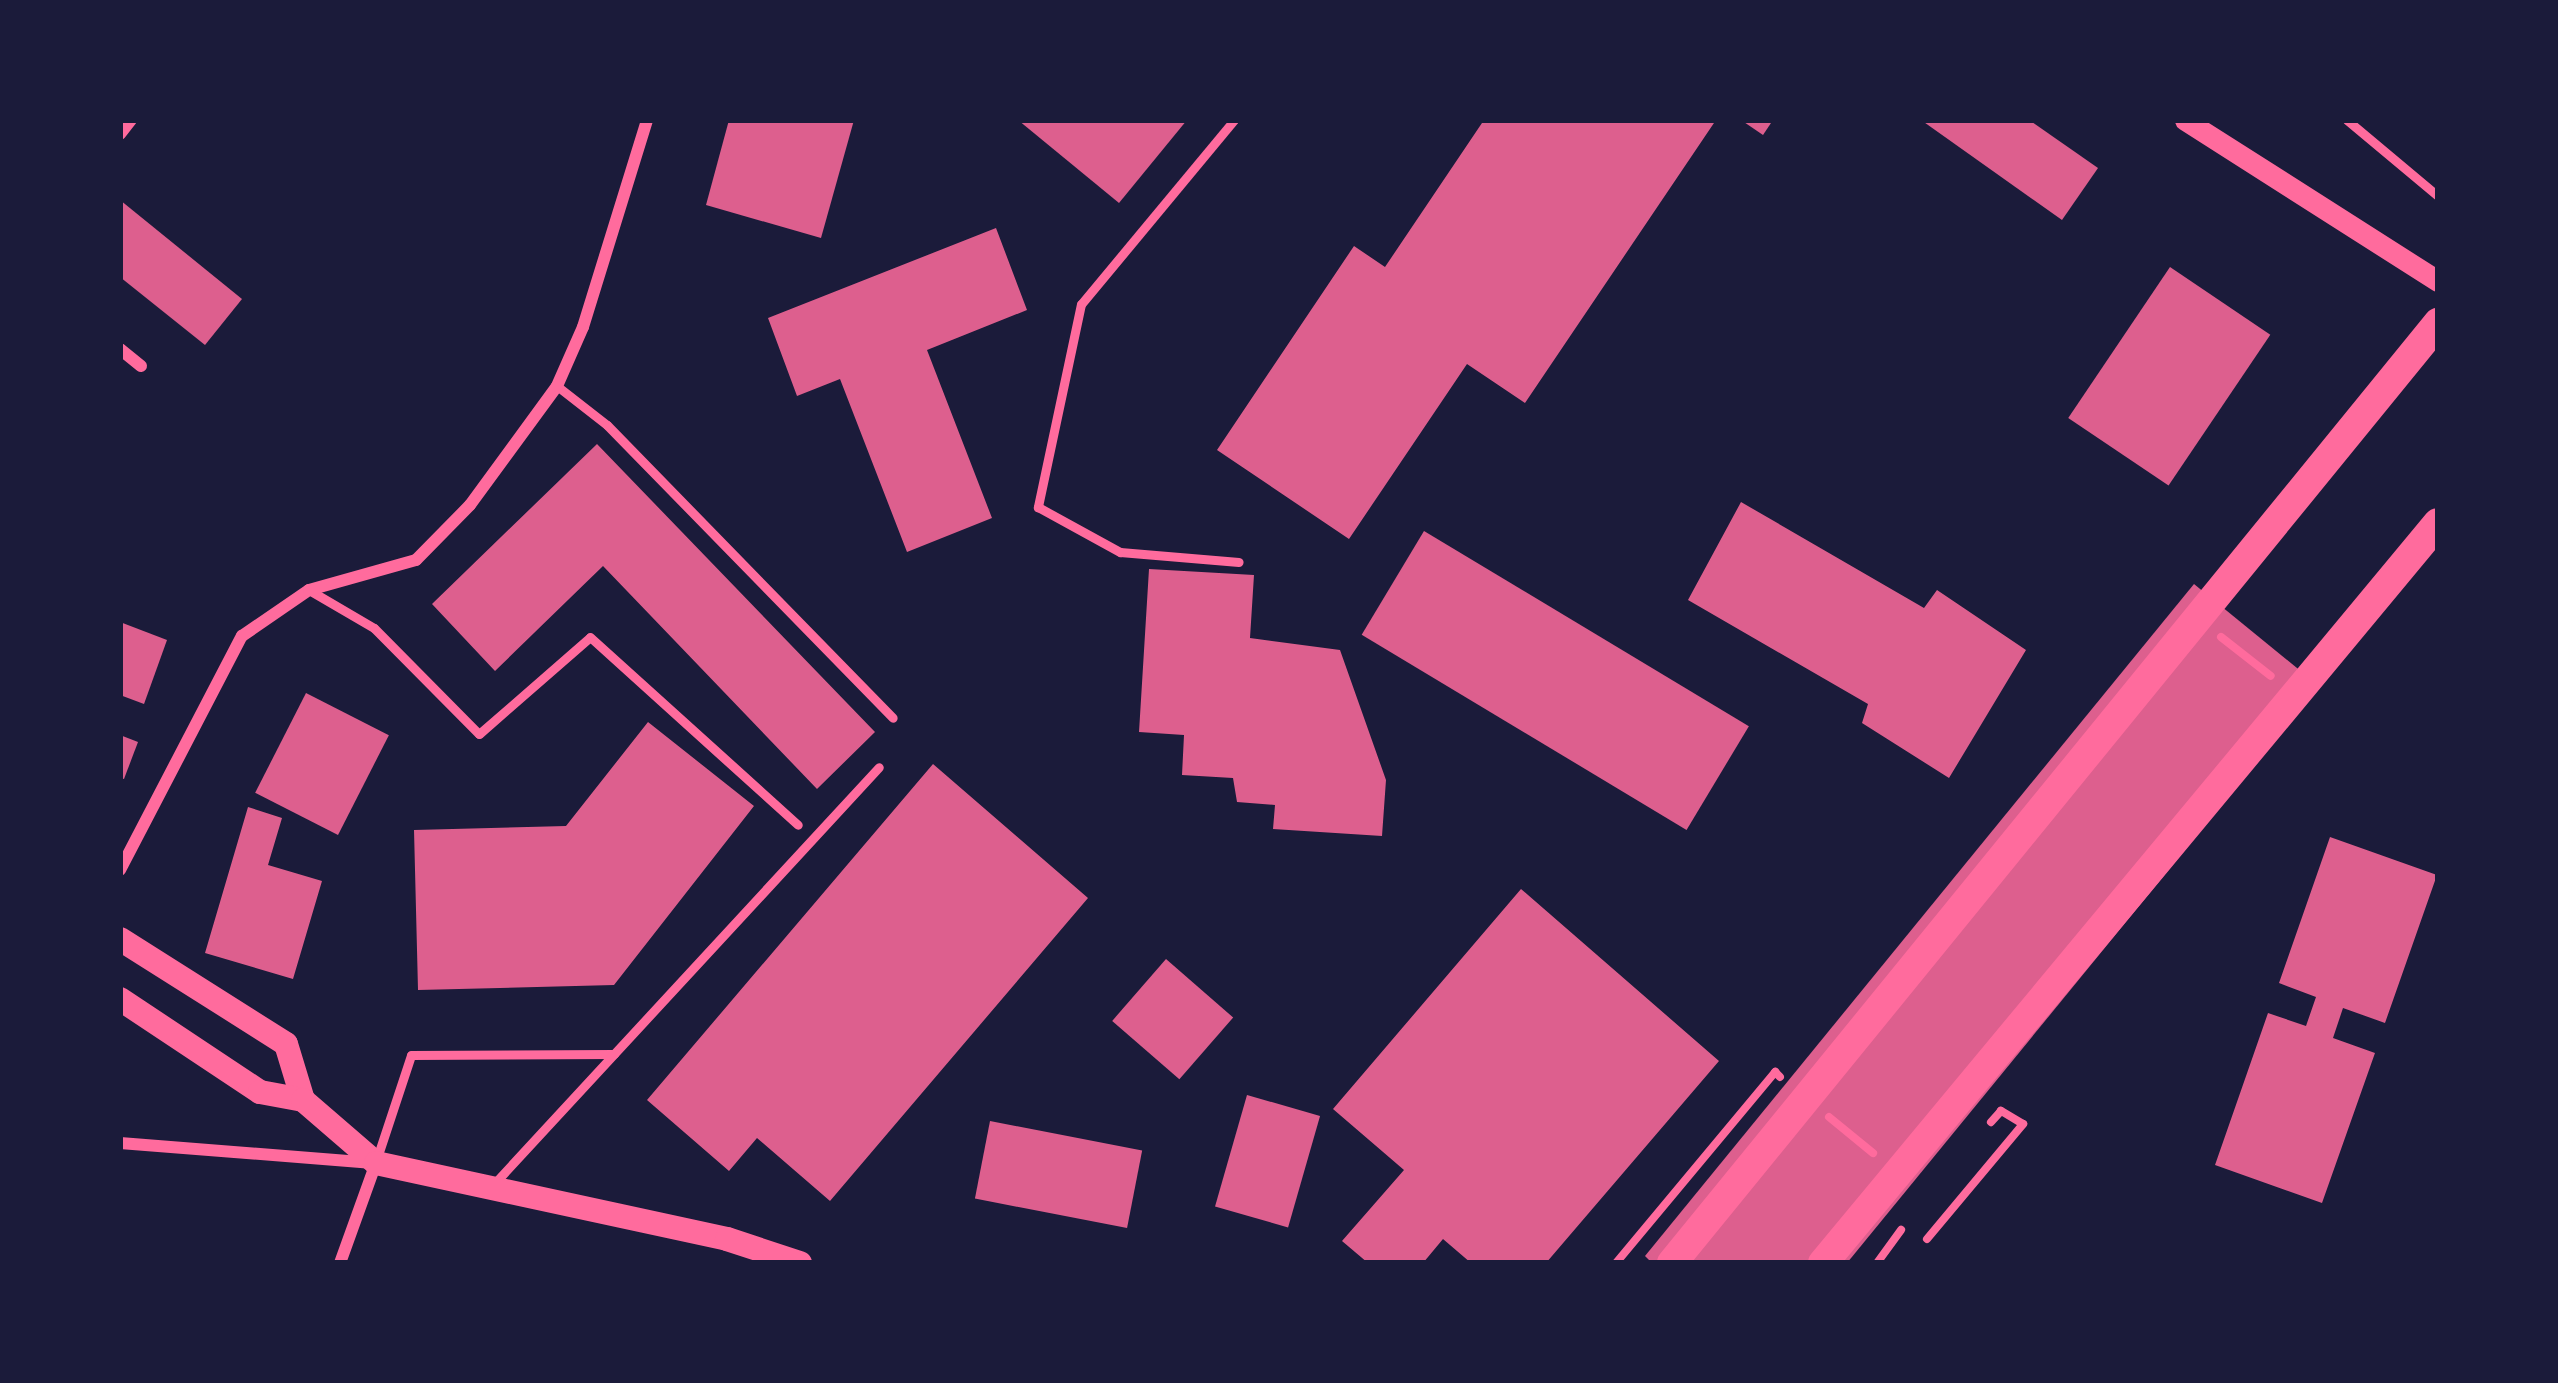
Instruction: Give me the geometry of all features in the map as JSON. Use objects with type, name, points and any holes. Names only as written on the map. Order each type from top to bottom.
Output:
[{"type":"main road","points":[[1672,1263],[2438,323]]},
{"type":"main road","points":[[1823,1263],[2438,523]]},
{"type":"main road","points":[[120,939],[286,1044],[303,1100]]},
{"type":"main road","points":[[120,999],[260,1092],[303,1100],[376,1163],[727,1239],[800,1263]]},
{"type":"street","points":[[120,134],[131,120]]},
{"type":"street","points":[[120,870],[242,636],[309,590],[416,560],[470,505],[557,386],[584,327],[647,120]]},
{"type":"street","points":[[2185,120],[2438,281]]},
{"type":"street","points":[[120,349],[141,366]]},
{"type":"street","points":[[120,1143],[376,1163],[340,1263]]},
{"type":"lane","points":[[1234,120],[1081,304],[1038,507],[1120,552],[1239,562]]},
{"type":"lane","points":[[2347,120],[2438,196]]},
{"type":"lane","points":[[557,386],[607,424],[893,718]]},
{"type":"lane","points":[[309,590],[374,628],[479,734],[590,637],[798,825]]},
{"type":"lane","points":[[491,1188],[879,767]]},
{"type":"lane","points":[[376,1163],[411,1055],[614,1054]]},
{"type":"path","points":[[2214,632],[2287,689]]},
{"type":"path","points":[[1616,1263],[1775,1072],[1785,1082]]},
{"type":"path","points":[[1821,1111],[1893,1170]]},
{"type":"path","points":[[1927,1239],[2024,1124],[2001,1111]]},
{"type":"building","points":[[729,120],[854,120],[821,238],[706,205]]},
{"type":"building","points":[[1018,120],[1187,120],[1119,203]]},
{"type":"building","points":[[1484,120],[1716,120],[1525,403],[1467,364],[1349,539],[1217,450],[1354,246],[1385,267]]},
{"type":"building","points":[[1741,120],[1773,120],[1763,135]]},
{"type":"building","points":[[1921,120],[2029,120],[2098,168],[2062,220]]},
{"type":"building","points":[[120,200],[242,299],[205,345],[120,277]]},
{"type":"building","points":[[996,228],[1027,310],[927,350],[992,518],[907,552],[840,379],[797,396],[768,318]]},
{"type":"building","points":[[2170,267],[2270,335],[2169,486],[2068,418]]},
{"type":"building","points":[[597,444],[875,732],[817,789],[603,566],[495,671],[432,604]]},
{"type":"building","points":[[1741,502],[1924,608],[1937,590],[2026,650],[1949,778],[1862,723],[1868,704],[1688,600]]},
{"type":"building","points":[[1424,531],[1749,726],[1687,830],[1362,635]]},
{"type":"building","points":[[1149,569],[1254,575],[1250,638],[1340,650],[1386,780],[1382,836],[1273,829],[1275,805],[1237,802],[1233,778],[1182,775],[1184,735],[1139,732]]},
{"type":"building","points":[[2194,584],[2319,686],[1847,1263],[1652,1263],[1645,1256]]},
{"type":"building","points":[[120,622],[167,640],[144,704],[120,695]]},
{"type":"building","points":[[306,693],[389,735],[338,835],[255,793]]},
{"type":"building","points":[[648,722],[754,806],[614,985],[418,990],[414,830],[566,826]]},
{"type":"building","points":[[120,735],[138,742],[124,779],[120,778]]},
{"type":"building","points":[[933,764],[1088,898],[830,1201],[757,1138],[729,1171],[647,1100]]},
{"type":"building","points":[[248,807],[282,818],[268,865],[322,881],[293,979],[205,953]]},
{"type":"building","points":[[2330,837],[2437,875],[2385,1023],[2343,1008],[2333,1038],[2375,1053],[2322,1203],[2215,1165],[2268,1013],[2306,1026],[2316,997],[2279,983]]},
{"type":"building","points":[[1521,889],[1719,1061],[1546,1263],[1471,1263],[1443,1239],[1423,1263],[1368,1263],[1342,1241],[1404,1170],[1333,1109]]},
{"type":"building","points":[[1166,959],[1233,1017],[1179,1079],[1112,1021]]},
{"type":"building","points":[[1247,1095],[1320,1116],[1288,1227],[1215,1207]]},
{"type":"building","points":[[990,1121],[1142,1151],[1127,1228],[975,1199]]}]
